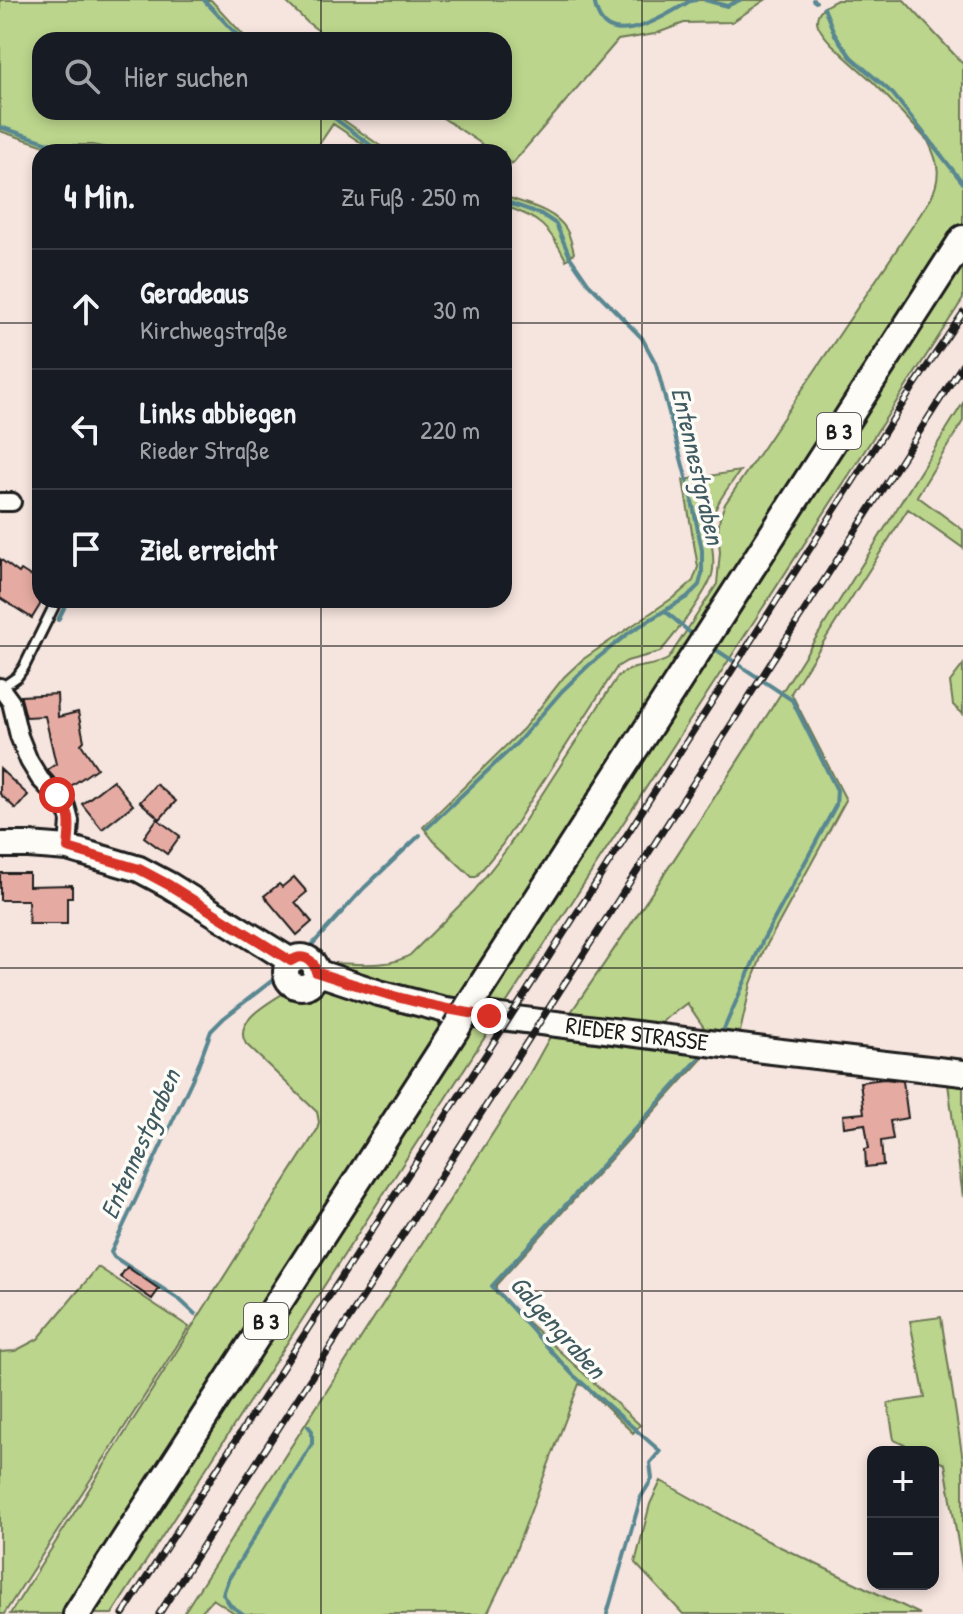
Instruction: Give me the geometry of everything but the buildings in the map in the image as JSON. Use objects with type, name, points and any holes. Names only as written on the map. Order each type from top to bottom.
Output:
[{"type":"main road","name":"B 3","points":[[77,1614],[963,239]]},
{"type":"street","points":[[0,688],[11,702],[29,761],[40,779],[66,806],[70,821],[68,848]]},
{"type":"street","name":"RIEDER STRASSE","points":[[0,845],[68,848],[139,869],[291,961],[299,957],[307,958],[314,964],[316,972],[445,1010],[963,1073]]},
{"type":"lane","points":[[0,688],[17,677],[24,667],[53,608]]},
{"type":"green space","points":[[0,0],[211,0],[241,32],[32,32],[32,120],[343,120],[378,144],[363,144],[333,124],[319,144],[39,144],[0,131]]},
{"type":"green space","points":[[284,0],[765,0],[732,22],[684,23],[655,34],[618,40],[512,164],[512,144],[482,144],[446,120],[512,120],[512,32],[320,32]]},
{"type":"green space","points":[[837,0],[904,0],[963,64],[963,225],[455,1006],[327,963],[380,964],[410,955],[474,891],[506,850],[618,676],[668,659],[717,584],[720,552],[718,530],[725,504],[930,200],[938,170],[928,141],[819,28],[819,13]]},
{"type":"green space","points":[[512,199],[538,208],[561,222],[574,253],[566,260],[549,232],[526,215],[512,209]]},
{"type":"green space","points":[[963,257],[963,299],[500,1013],[480,1008]]},
{"type":"green space","points":[[963,403],[963,421],[917,496],[963,530],[963,548],[908,509],[791,693],[846,800],[764,950],[751,984],[740,1032],[705,1029],[687,1003],[655,1027],[569,1015],[720,788]]},
{"type":"green space","points":[[740,471],[720,500],[714,515],[711,532],[713,570],[697,603],[660,652],[617,667],[502,845],[476,877],[472,877],[423,827],[523,729],[564,677],[582,660],[693,581],[698,567],[683,480]]},
{"type":"green space","points":[[963,665],[963,714],[953,705],[950,682]]},
{"type":"green space","points":[[319,983],[445,1016],[439,1025],[443,1027],[65,1614],[10,1614],[317,1130],[317,1112],[246,1044],[243,1035],[249,1019],[265,1005],[290,989],[306,991]]},
{"type":"green space","points":[[471,1023],[492,1026],[112,1614],[87,1614]]},
{"type":"green space","points":[[552,1033],[711,1049],[496,1285],[496,1293],[640,1425],[633,1433],[579,1384],[508,1571],[487,1614],[236,1614],[213,1599],[199,1614],[183,1614],[520,1091]]},
{"type":"green space","points":[[947,1076],[963,1077],[963,1197]]},
{"type":"green space","points":[[98,1267],[189,1327],[4,1614],[0,1614],[0,1352],[15,1351],[38,1339]]},
{"type":"green space","points":[[941,1317],[963,1460],[963,1573],[945,1464],[939,1462],[939,1446],[906,1446],[894,1440],[888,1403],[925,1398],[910,1321]]},
{"type":"green space","points":[[661,1481],[768,1541],[920,1614],[683,1614],[635,1563],[650,1504]]},
{"type":"waterway","name":"Entennestgraben","points":[[204,0],[234,32]]},
{"type":"waterway","points":[[594,0],[600,18],[618,30],[644,25],[696,0]]},
{"type":"waterway","points":[[705,0],[727,6],[740,0]]},
{"type":"waterway","points":[[824,8],[835,35],[851,57],[893,94],[963,183]]},
{"type":"waterway","name":"Entennestgraben","points":[[337,120],[369,144]]},
{"type":"waterway","points":[[0,127],[52,144]]},
{"type":"waterway","name":"Entennestgraben","points":[[427,828],[517,743],[589,665],[630,632],[687,597],[699,585],[702,574],[702,550],[691,496],[656,364],[642,338],[588,283],[570,257],[556,224],[541,214],[512,204]]},
{"type":"waterway","points":[[58,620],[64,608]]},
{"type":"waterway","name":"Galgengraben","points":[[665,611],[694,636]]},
{"type":"waterway","name":"Galgengraben","points":[[712,647],[792,700],[837,790],[836,805],[763,940],[724,1029]]},
{"type":"waterway","name":"Entennestgraben","points":[[310,947],[364,888],[420,835]]},
{"type":"waterway","name":"Entennestgraben","points":[[195,1314],[111,1252],[197,1069],[211,1031],[274,979]]},
{"type":"waterway","name":"Galgengraben","points":[[607,1614],[641,1497],[652,1479],[650,1463],[660,1451],[572,1374],[492,1286],[702,1055]]},
{"type":"waterway","name":"Entennestgraben","points":[[243,1614],[230,1605],[223,1594],[228,1580],[312,1444],[312,1431],[308,1426]]},
{"type":"railway","points":[[123,1614],[963,313]]},
{"type":"railway","points":[[159,1614],[963,364]]},
{"type":"route","points":[[57,795],[66,806],[70,821],[68,848],[139,869],[291,961],[299,957],[307,958],[314,964],[316,972],[445,1010],[489,1016]]}]
